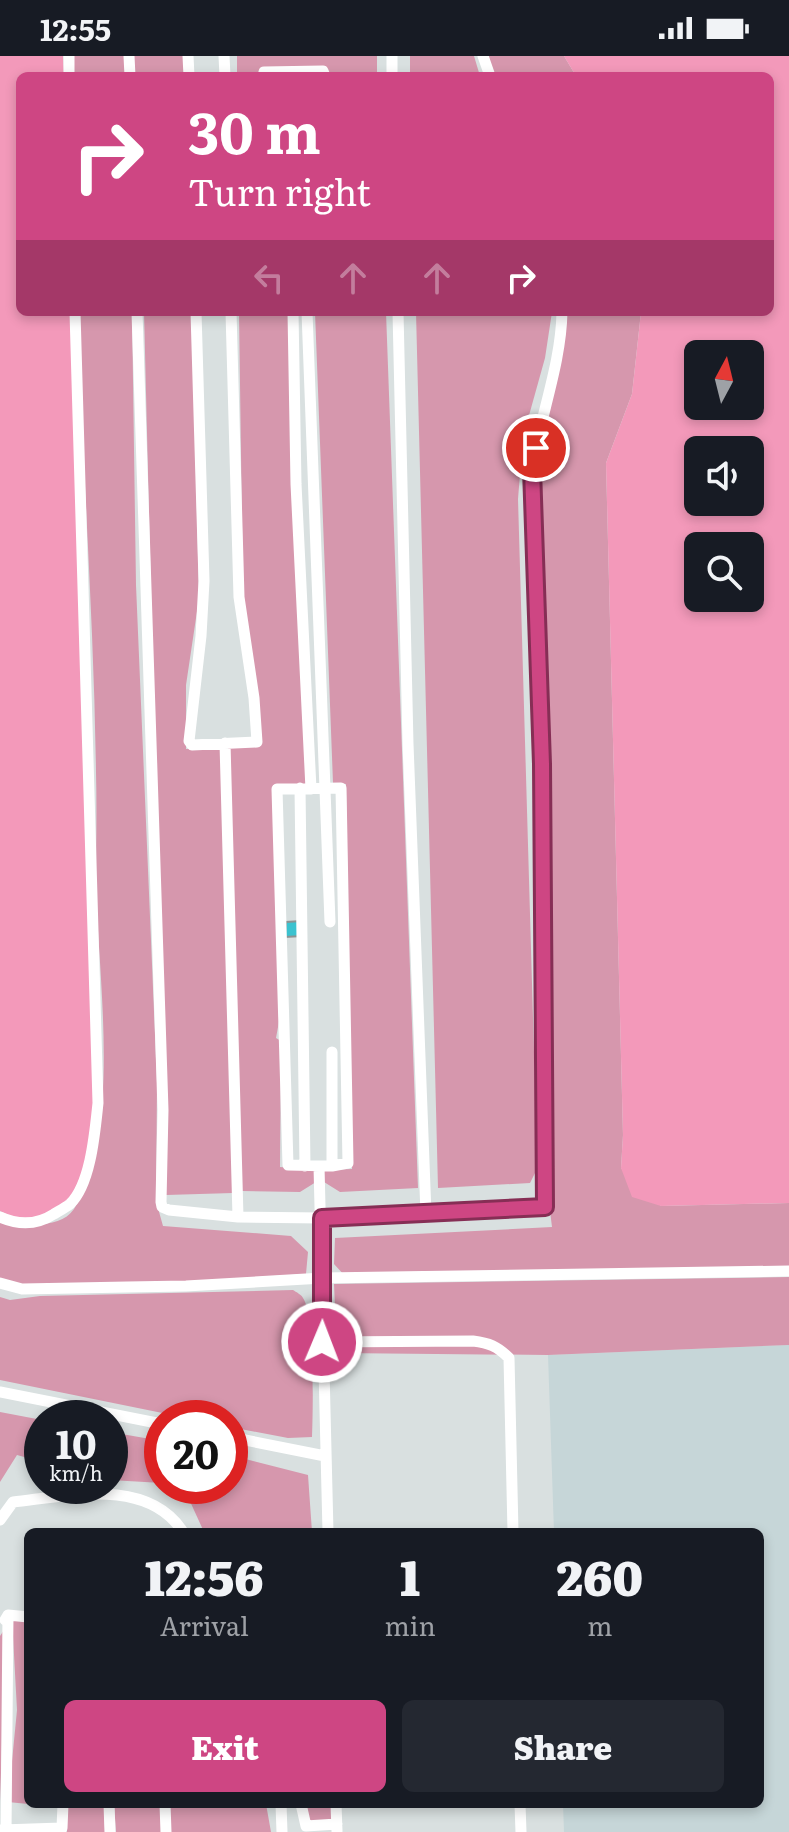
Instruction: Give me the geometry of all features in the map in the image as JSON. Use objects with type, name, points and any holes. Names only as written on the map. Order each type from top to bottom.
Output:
[{"type":"lane","points":[[264,72],[323,72]]},
{"type":"lane","points":[[0,1217],[12,1223],[33,1223],[48,1218],[71,1203],[84,1180],[94,1140],[98,1103],[75,316]]},
{"type":"lane","points":[[137,316],[163,1110],[161,1202],[167,1210],[238,1217],[322,1218],[545,1207],[542,764],[532,469],[553,374],[561,316]]},
{"type":"lane","points":[[196,316],[204,581],[189,741],[192,745],[257,742],[254,698],[239,597],[231,316]]},
{"type":"lane","points":[[293,316],[306,788],[305,1166]]},
{"type":"lane","points":[[307,316],[330,922]]},
{"type":"lane","points":[[398,316],[408,744],[426,1214]]},
{"type":"lane","points":[[225,743],[238,1217]]},
{"type":"lane","points":[[327,788],[341,788],[348,1163],[332,1166],[288,1165],[277,789],[327,788]]},
{"type":"lane","points":[[332,1052],[332,1166]]},
{"type":"lane","points":[[319,1166],[328,1528]]},
{"type":"lane","points":[[0,1283],[22,1289],[323,1278],[789,1271]]},
{"type":"lane","points":[[322,1342],[473,1341],[499,1348],[509,1358],[513,1528]]},
{"type":"lane","points":[[0,1392],[144,1420]]},
{"type":"lane","points":[[248,1441],[325,1456]]},
{"type":"lane","points":[[0,1520],[13,1502],[88,1493],[146,1500],[174,1518],[180,1528]]},
{"type":"lane","points":[[8,1615],[24,1617]]},
{"type":"lane","points":[[0,1627],[8,1615]]},
{"type":"lane","points":[[8,1615],[4,1831],[62,1828],[63,1808]]},
{"type":"lane","points":[[109,1808],[110,1832]]},
{"type":"lane","points":[[165,1808],[166,1832]]},
{"type":"lane","points":[[281,1808],[282,1832]]},
{"type":"lane","points":[[302,1808],[306,1826],[337,1828],[336,1808]]},
{"type":"lane","points":[[520,1808],[521,1832]]},
{"type":"shaded area","points":[[0,56],[63,56],[64,72],[16,72],[16,316],[71,316],[96,1102],[83,1172],[69,1201],[45,1215],[20,1220],[0,1211]]},
{"type":"shaded area","points":[[73,56],[128,56],[128,72],[74,72]]},
{"type":"shaded area","points":[[132,56],[185,56],[186,72],[133,72]]},
{"type":"shaded area","points":[[237,56],[377,56],[377,72],[237,72]]},
{"type":"shaded area","points":[[410,56],[474,56],[479,72],[410,72]]},
{"type":"shaded area","points":[[488,56],[564,56],[574,72],[494,72]]},
{"type":"shaded area","points":[[564,56],[789,56],[789,1203],[661,1206],[632,1197],[621,1168],[623,1135],[606,463],[632,394],[641,316],[774,316],[774,72],[574,72]]},
{"type":"shaded area","points":[[78,316],[132,316],[136,585],[157,1083],[156,1201],[163,1226],[291,1236],[308,1252],[306,1274],[165,1283],[20,1285],[0,1279],[0,1220],[39,1224],[59,1221],[67,1216],[74,1209],[89,1177],[98,1140],[104,1053],[96,887],[95,715]]},
{"type":"shaded area","points":[[144,316],[192,316],[199,598],[186,685],[186,749],[222,748],[233,1193],[166,1195]]},
{"type":"shaded area","points":[[239,316],[290,316],[309,786],[274,787],[280,1016],[276,1038],[281,1041],[280,1167],[315,1170],[316,1182],[300,1192],[242,1191],[228,745],[256,745],[243,597]]},
{"type":"shaded area","points":[[315,316],[386,316],[418,1188],[340,1192],[324,1182],[323,1170],[352,1169],[346,784],[333,783]]},
{"type":"shaded area","points":[[416,316],[551,316],[545,358],[523,437],[518,499],[537,1156],[535,1173],[530,1183],[438,1188]]},
{"type":"shaded area","points":[[565,316],[641,316],[632,394],[606,463],[623,1135],[621,1168],[661,1206],[789,1203],[789,1270],[345,1276],[334,1264],[335,1238],[552,1227],[538,468]]},
{"type":"shaded area","points":[[789,1277],[789,1345],[548,1355],[337,1353],[334,1284]]},
{"type":"shaded area","points":[[293,1290],[303,1298],[310,1323],[312,1437],[288,1438],[248,1430],[248,1400],[144,1400],[144,1409],[128,1406],[128,1400],[98,1400],[0,1380],[0,1297],[10,1300],[40,1296]]},
{"type":"shaded area","points":[[789,1345],[789,1832],[564,1832],[563,1808],[764,1808],[764,1528],[554,1528],[548,1355]]},
{"type":"shaded area","points":[[0,1412],[24,1417],[24,1457],[17,1455],[0,1482]]},
{"type":"shaded area","points":[[128,1435],[144,1438],[144,1482],[128,1481]]},
{"type":"shaded area","points":[[248,1460],[308,1475],[312,1528],[202,1528],[191,1504],[248,1504]]},
{"type":"shaded area","points":[[12,1618],[24,1619],[24,1804],[8,1802],[17,1710]]},
{"type":"shaded area","points":[[6,1627],[0,1802],[0,1636]]},
{"type":"shaded area","points":[[67,1808],[104,1808],[105,1832],[67,1832]]},
{"type":"shaded area","points":[[114,1808],[161,1808],[161,1832],[116,1832]]},
{"type":"shaded area","points":[[169,1808],[267,1808],[271,1832],[170,1832]]},
{"type":"shaded area","points":[[306,1808],[331,1808],[332,1820],[309,1823]]},
{"type":"building","points":[[301,921],[302,936],[285,937],[286,922]]},
{"type":"route","points":[[322,1342],[322,1218],[545,1207],[542,764],[532,469],[536,448]]}]
